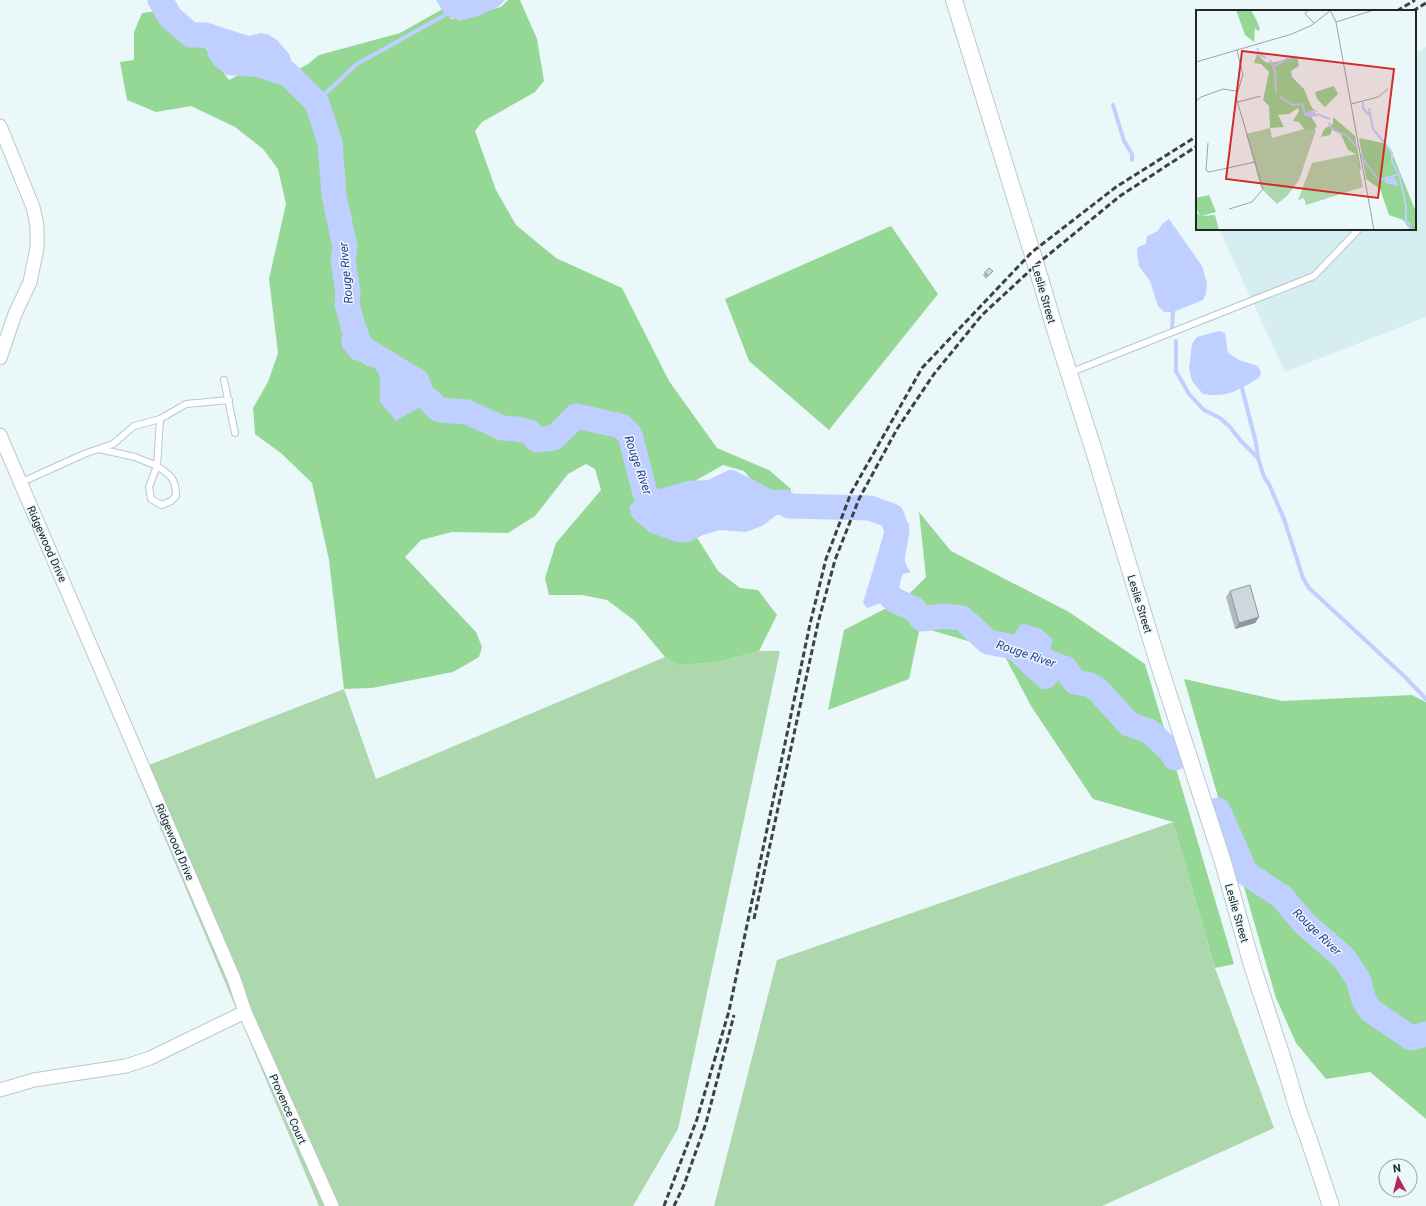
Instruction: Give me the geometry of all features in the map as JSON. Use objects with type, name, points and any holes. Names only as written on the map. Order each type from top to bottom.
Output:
[{"type":"street","name":"Leslie Street","points":[[954,0],[1157,659],[1223,862],[1252,965],[1298,1110],[1331,1206]]},
{"type":"street","points":[[0,126],[33,208],[37,226],[37,248],[30,282],[15,314],[0,358]]},
{"type":"street","name":"Ridgewood Drive","points":[[0,435],[85,629],[234,979],[245,1012]]},
{"type":"street","points":[[0,1090],[34,1080],[126,1066],[150,1058],[245,1012]]},
{"type":"street","name":"Provence Court","points":[[245,1012],[332,1206]]},
{"type":"lane","points":[[1069,373],[1314,276],[1358,230]]},
{"type":"lane","points":[[224,380],[235,432]]},
{"type":"lane","points":[[20,483],[84,454],[113,444],[134,426],[160,419],[186,404],[229,400]]},
{"type":"lane","points":[[99,449],[135,457],[157,466],[171,475],[176,486],[176,496],[172,501],[162,505],[151,499],[149,487],[157,466],[160,419]]},
{"type":"shaded area","points":[[1426,47],[1426,317],[1285,372],[1219,230],[1416,230],[1416,53]]},
{"type":"green space","points":[[508,0],[520,0],[537,39],[544,81],[535,92],[482,122],[475,131],[496,190],[516,225],[556,258],[622,288],[669,381],[717,448],[769,470],[791,489],[787,505],[757,487],[744,471],[723,465],[677,491],[653,523],[683,542],[696,536],[718,571],[740,588],[758,590],[777,615],[759,651],[719,662],[678,665],[665,657],[635,621],[607,600],[582,595],[549,595],[545,578],[556,543],[601,490],[595,469],[586,464],[568,474],[535,516],[508,533],[452,532],[421,540],[405,557],[476,632],[482,647],[479,657],[453,672],[372,688],[344,689],[329,560],[312,483],[282,454],[255,434],[253,408],[268,382],[278,353],[269,279],[286,204],[278,169],[263,149],[235,127],[191,106],[156,112],[127,100],[120,62],[134,60],[134,32],[142,13],[165,10],[198,38],[229,80],[251,69],[282,78],[308,64],[319,55],[400,33],[448,6],[451,19],[501,7]]},
{"type":"green space","points":[[891,226],[938,294],[829,430],[749,361],[725,299]]},
{"type":"green space","points":[[919,512],[951,551],[1069,612],[1145,664],[1234,964],[1215,968],[1173,822],[1093,799],[1031,706],[1002,651],[920,627],[909,679],[828,710],[844,630],[904,599],[926,577]]},
{"type":"green space","points":[[759,651],[780,651],[678,1129],[633,1206],[319,1206],[136,770],[344,689],[376,779],[665,657],[678,665],[719,662]]},
{"type":"green space","points":[[1184,679],[1282,701],[1412,695],[1426,702],[1426,1119],[1370,1072],[1326,1079],[1296,1043],[1276,998]]},
{"type":"green space","points":[[1173,822],[1215,968],[1274,1128],[1102,1206],[714,1206],[777,960]]},
{"type":"water","points":[[436,0],[505,0],[498,7],[481,15],[460,21],[445,15]]},
{"type":"water","points":[[217,28],[240,37],[261,33],[269,35],[277,40],[289,54],[293,66],[291,77],[286,82],[277,84],[257,77],[227,75],[214,65],[208,56],[205,32]]},
{"type":"water","points":[[1169,219],[1202,266],[1207,283],[1206,294],[1203,300],[1173,312],[1164,312],[1158,306],[1150,281],[1139,266],[1137,251],[1138,247],[1146,244],[1147,236],[1158,231],[1162,224]]},
{"type":"water","points":[[353,326],[426,372],[432,386],[430,401],[396,421],[380,402],[380,377],[375,368],[366,363],[352,359],[342,347],[341,337]]},
{"type":"water","points":[[1219,331],[1225,333],[1228,353],[1239,360],[1258,366],[1261,372],[1259,378],[1232,392],[1219,395],[1203,394],[1192,381],[1189,369],[1192,344],[1197,337]]},
{"type":"water","points":[[729,470],[734,470],[786,497],[778,514],[762,526],[746,532],[720,530],[703,535],[689,542],[676,542],[649,532],[632,517],[629,507],[638,497],[645,493],[688,481],[708,480]]},
{"type":"water","points":[[895,513],[909,523],[905,549],[905,561],[911,572],[903,574],[894,600],[891,603],[887,601],[867,608],[863,603],[887,523]]},
{"type":"water","points":[[1024,624],[1041,629],[1053,640],[1050,649],[1061,662],[1063,668],[1056,683],[1050,688],[1041,689],[1016,666],[1009,655],[1008,648],[1011,641],[1020,625]]},
{"type":"building","points":[[989,268],[993,271],[988,276],[985,272]]},
{"type":"building","points":[[1250,585],[1259,617],[1239,623],[1230,591]]},
{"type":"waterway","name":"Rouge River","points":[[160,0],[171,18],[191,35],[205,35],[264,54],[291,77],[317,103],[330,143],[334,195],[345,247],[343,260],[348,293],[347,304],[360,345],[371,354]]},
{"type":"waterway","points":[[316,102],[357,64],[445,15]]},
{"type":"waterway","points":[[1113,105],[1124,141],[1132,154],[1132,160]]},
{"type":"waterway","points":[[1172,328],[1173,312]]},
{"type":"waterway","points":[[1176,341],[1176,371],[1189,394],[1204,410],[1220,418],[1230,427],[1257,457]]},
{"type":"waterway","name":"Rouge River","points":[[404,380],[439,410],[467,412],[502,428],[530,432],[537,440],[554,438],[576,416],[621,426],[630,435],[645,493],[657,511],[671,510]]},
{"type":"waterway","points":[[1242,388],[1256,443],[1258,458],[1264,477],[1269,484],[1284,519],[1303,578],[1309,588],[1405,677],[1426,699]]},
{"type":"waterway","name":"Rouge River","points":[[750,505],[784,502],[789,506],[870,508],[892,516],[897,531],[886,591],[894,600],[914,609],[922,619],[944,616],[962,618],[988,642],[1009,646],[1065,668],[1075,682],[1088,684],[1098,690],[1129,724],[1149,731],[1171,751],[1175,758]]},
{"type":"waterway","name":"Rouge River","points":[[1218,810],[1246,873],[1282,897],[1304,923],[1344,958],[1358,979],[1364,1000],[1370,1010],[1411,1038],[1426,1034]]},
{"type":"railway","points":[[1399,10],[1415,0]]},
{"type":"railway","points":[[1415,10],[1426,3]]},
{"type":"railway","points":[[664,1206],[697,1119],[729,1011],[810,624],[826,559],[851,493],[922,368],[1032,252],[1116,187],[1196,137]]},
{"type":"railway","points":[[754,919],[818,623],[835,560],[859,499],[897,429],[934,374],[982,315],[1036,265],[1120,196],[1196,147]]},
{"type":"railway","points":[[674,1206],[684,1185],[706,1123],[734,1015]]}]
